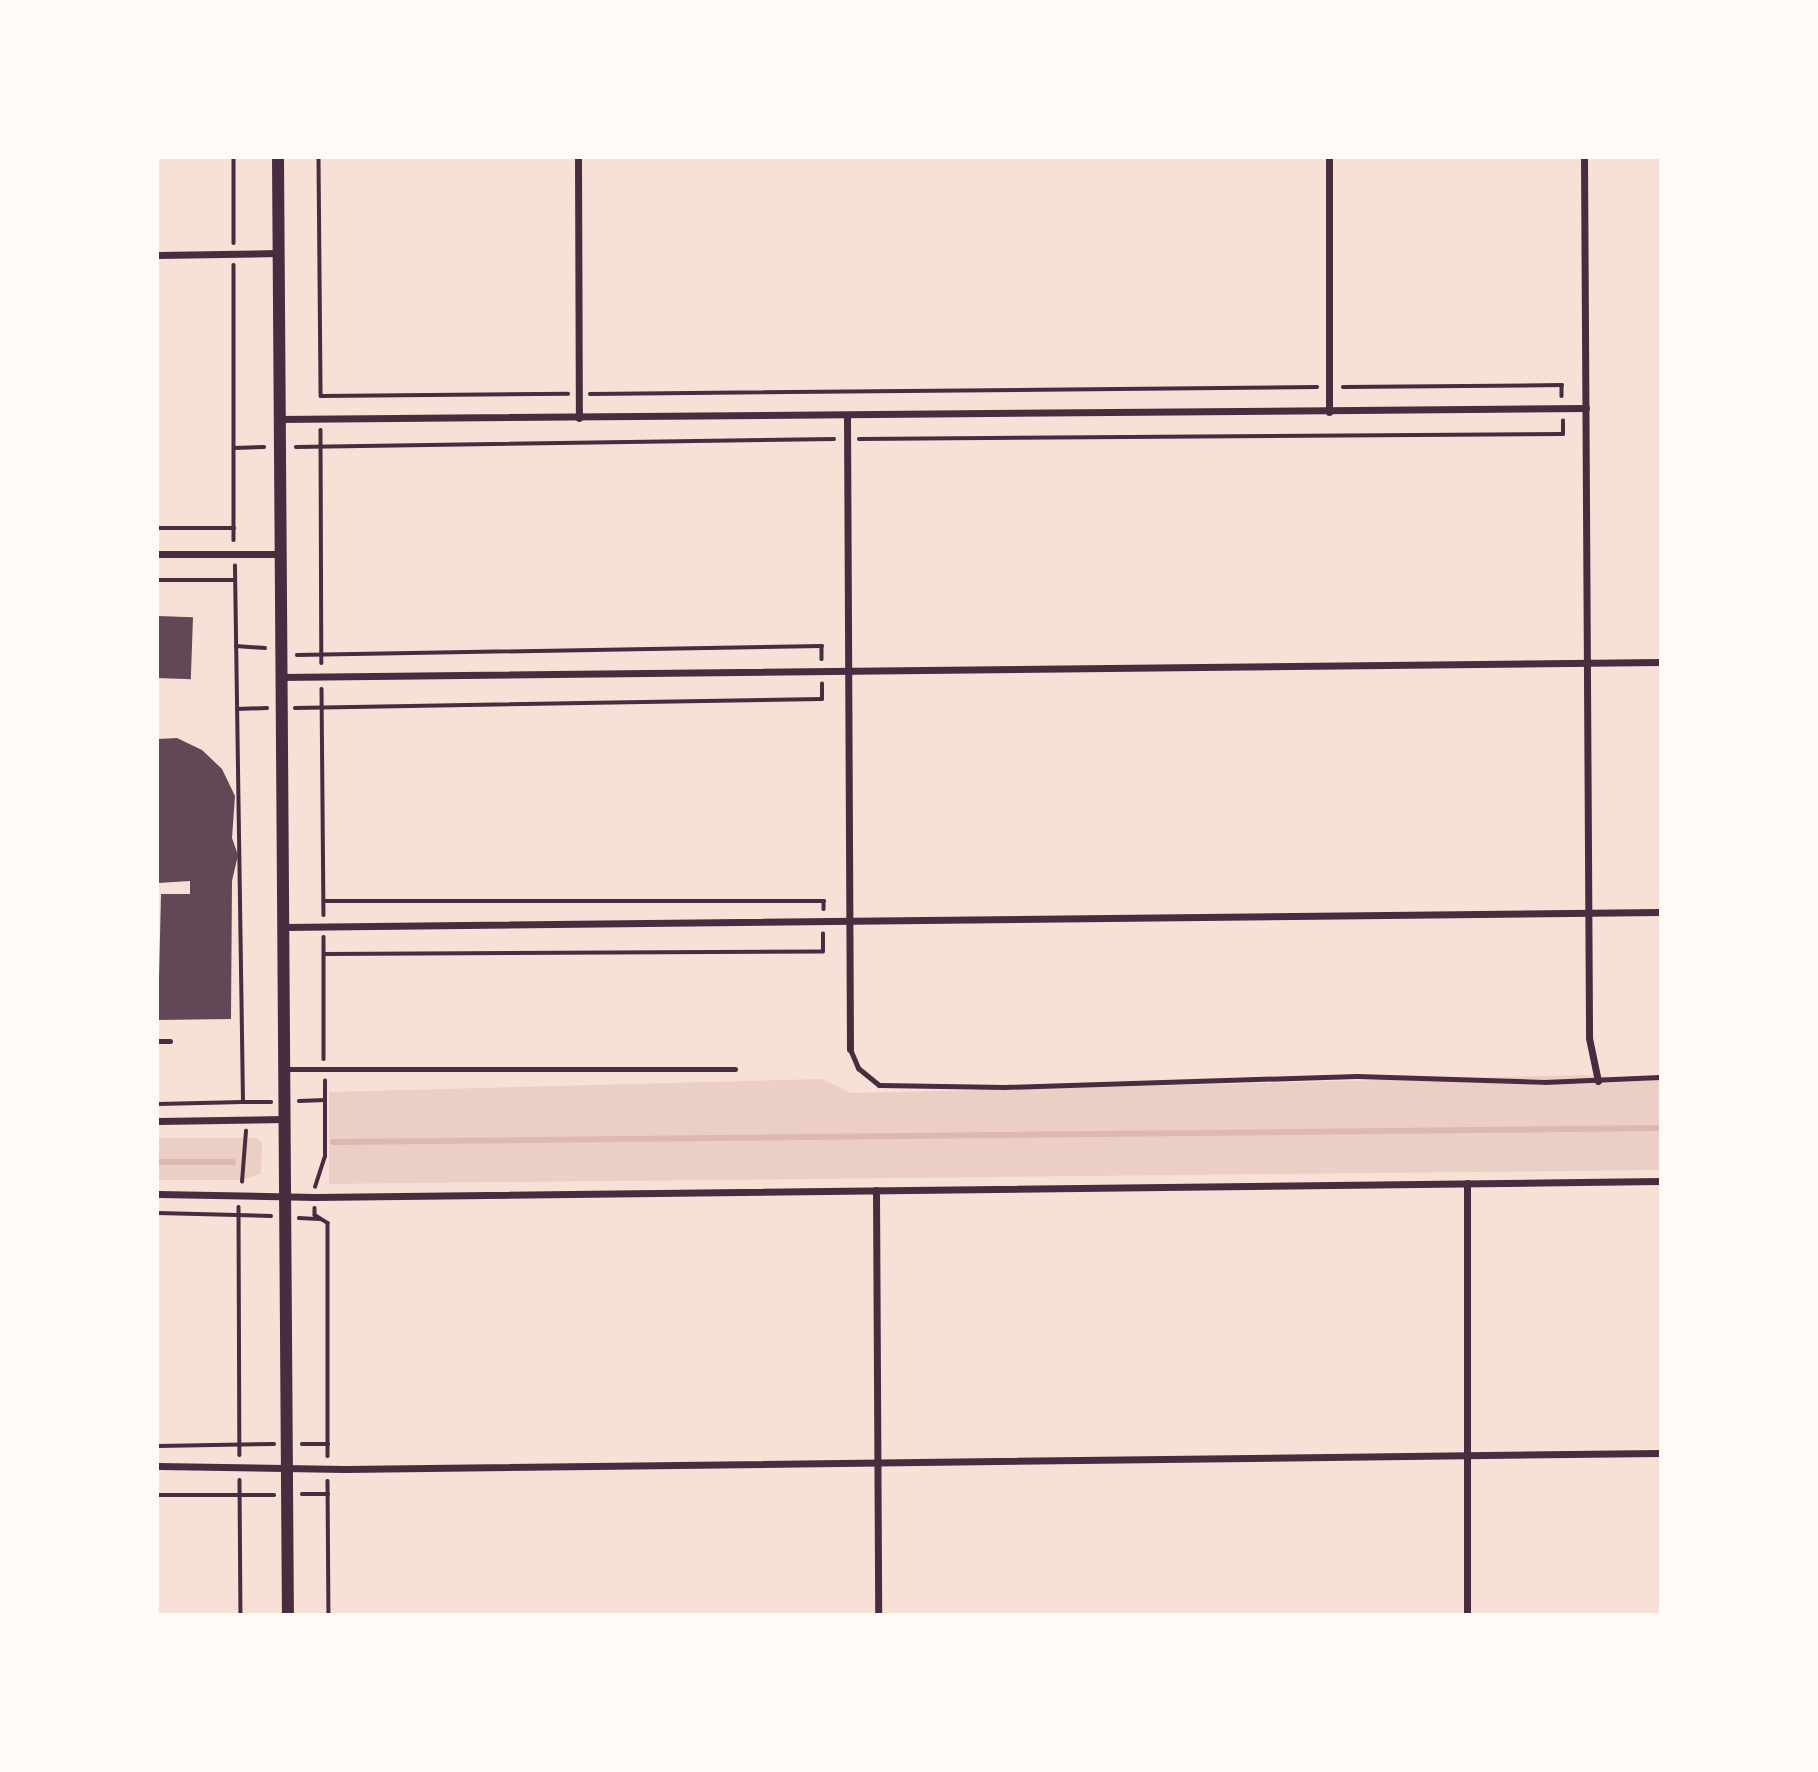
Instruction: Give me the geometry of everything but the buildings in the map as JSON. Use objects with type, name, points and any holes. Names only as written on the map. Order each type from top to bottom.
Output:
[{"type":"street","points":[[278,158],[288,1615]]},
{"type":"street","points":[[578,158],[579,418]]},
{"type":"street","points":[[1329,158],[1329,412]]},
{"type":"street","points":[[1584,158],[1589,1038],[1598,1081]]},
{"type":"street","points":[[158,254],[279,253]]},
{"type":"street","points":[[279,419],[1586,408]]},
{"type":"street","points":[[847,415],[850,1049]]},
{"type":"street","points":[[158,554],[280,554]]},
{"type":"street","points":[[281,677],[848,674],[1661,662]]},
{"type":"street","points":[[284,927],[850,923],[1661,912]]},
{"type":"street","points":[[158,1121],[285,1119]]},
{"type":"street","points":[[158,1194],[286,1194],[315,1197],[1661,1181]]},
{"type":"street","points":[[1466,1183],[1467,1615]]},
{"type":"street","points":[[876,1190],[878,1615]]},
{"type":"street","points":[[158,1466],[328,1469],[1661,1453]]},
{"type":"lane","points":[[158,1041],[170,1041]]},
{"type":"lane","points":[[850,1049],[858,1068],[879,1085],[1004,1087],[1357,1076],[1598,1081],[1661,1077]]},
{"type":"lane","points":[[286,1069],[735,1069]]},
{"type":"path","points":[[234,158],[234,554],[243,1102],[247,1150],[238,1214],[241,1615]]},
{"type":"path","points":[[321,396],[325,1157],[315,1197],[315,1215],[328,1223],[329,1615]]},
{"type":"path","points":[[158,528],[234,528]]},
{"type":"path","points":[[158,580],[235,580]]},
{"type":"path","points":[[158,1104],[325,1100]]},
{"type":"path","points":[[158,1213],[321,1219]]},
{"type":"path","points":[[158,1446],[328,1444]]},
{"type":"path","points":[[158,1495],[328,1494]]},
{"type":"shaded area","points":[[1583,1075],[1660,1080],[1660,1170],[329,1184],[329,1092],[822,1079],[851,1093]]},
{"type":"shaded area","points":[[158,1138],[256,1138],[262,1142],[261,1174],[240,1180],[158,1180]]},
{"type":"waterway","points":[[333,1142],[1660,1128]]},
{"type":"waterway","points":[[158,1162],[233,1162]]}]
